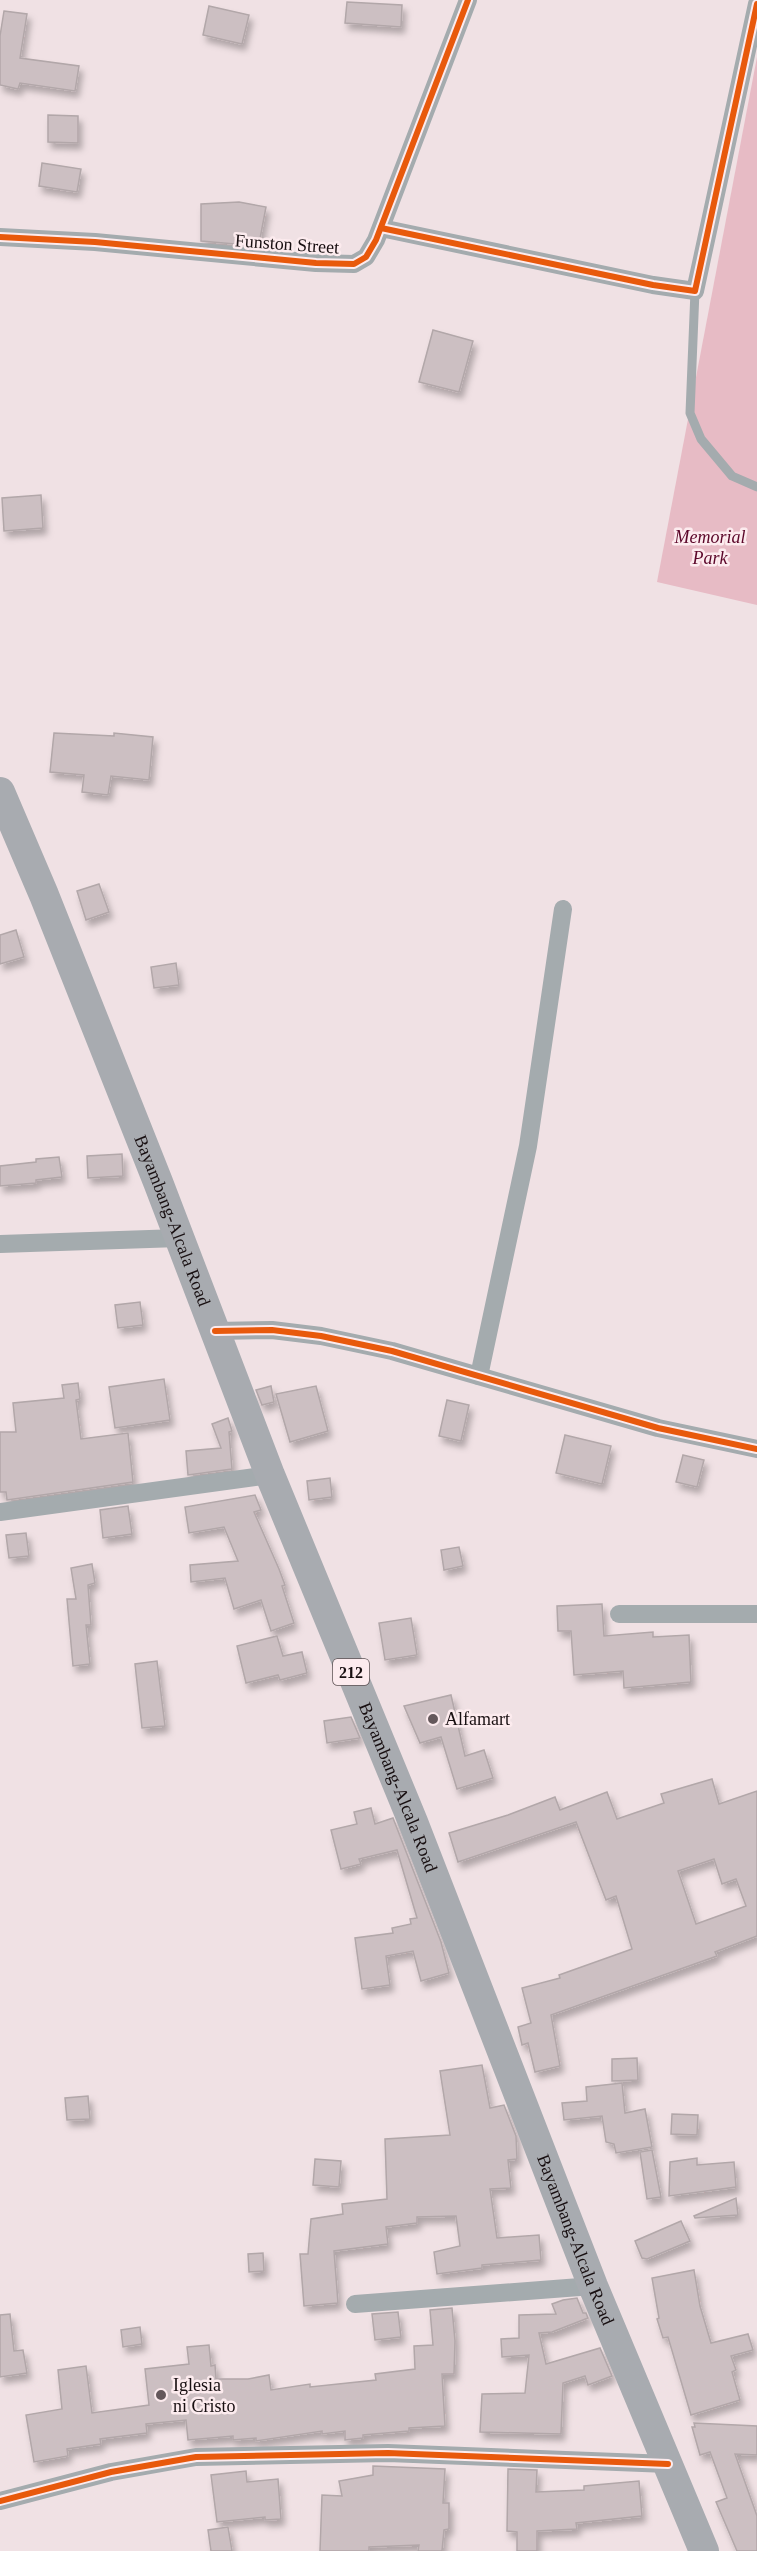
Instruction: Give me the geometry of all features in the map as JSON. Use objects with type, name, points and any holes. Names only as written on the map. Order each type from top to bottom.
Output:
[{"type":"main road","name":"Bayambang-Alcala Road","points":[[0,792],[53,917],[270,1475],[413,1822],[594,2286],[704,2551]]},
{"type":"street","name":"Funston Street","points":[[0,237],[95,242],[316,263],[354,264],[366,257],[381,228],[468,0]]},
{"type":"street","points":[[381,228],[653,285],[695,291],[757,4]]},
{"type":"street","points":[[479,1376],[528,1146],[563,909]]},
{"type":"street","points":[[0,1244],[179,1238]]},
{"type":"street","points":[[215,1331],[272,1330],[321,1336],[392,1351],[658,1428],[757,1449]]},
{"type":"street","points":[[0,1512],[270,1475]]},
{"type":"street","points":[[619,1614],[757,1614]]},
{"type":"street","points":[[355,2304],[594,2286]]},
{"type":"street","points":[[0,2501],[111,2472],[196,2457],[388,2453],[668,2464]]},
{"type":"lane","points":[[695,291],[690,413],[701,439],[732,476],[757,487]]},
{"type":"green space","name":"Memorial Park","points":[[757,57],[757,605],[657,582]]},
{"type":"building","points":[[347,2],[402,5],[401,27],[345,23]]},
{"type":"building","points":[[209,6],[249,15],[242,44],[203,35]]},
{"type":"building","points":[[4,11],[27,14],[20,58],[79,66],[75,91],[20,83],[18,89],[0,85],[0,36]]},
{"type":"building","points":[[48,115],[78,116],[78,143],[48,142]]},
{"type":"building","points":[[42,163],[81,169],[77,192],[39,186]]},
{"type":"building","points":[[239,202],[266,207],[259,244],[235,240],[235,244],[201,241],[201,204]]},
{"type":"building","points":[[433,330],[473,341],[459,392],[419,382]]},
{"type":"building","points":[[41,495],[43,528],[4,531],[2,498]]},
{"type":"building","points":[[54,733],[114,736],[114,733],[153,737],[149,780],[111,776],[108,795],[82,792],[84,775],[50,772]]},
{"type":"building","points":[[99,884],[109,912],[86,920],[77,891]]},
{"type":"building","points":[[16,930],[24,957],[0,964],[0,935]]},
{"type":"building","points":[[176,963],[179,985],[154,988],[151,967]]},
{"type":"building","points":[[122,1154],[123,1176],[88,1178],[87,1156]]},
{"type":"building","points":[[59,1157],[62,1177],[36,1180],[36,1183],[0,1186],[0,1166]]},
{"type":"building","points":[[140,1302],[143,1325],[118,1328],[115,1305]]},
{"type":"building","points":[[164,1379],[170,1420],[115,1428],[109,1387]]},
{"type":"building","points":[[78,1383],[80,1399],[76,1400],[81,1439],[128,1433],[133,1482],[7,1500],[6,1492],[0,1492],[0,1432],[16,1432],[13,1403],[64,1398],[62,1385]]},
{"type":"building","points":[[271,1386],[274,1402],[262,1405],[256,1390]]},
{"type":"building","points":[[316,1386],[328,1431],[290,1442],[276,1394]]},
{"type":"building","points":[[447,1400],[469,1405],[461,1441],[439,1436]]},
{"type":"building","points":[[228,1418],[232,1431],[229,1432],[232,1469],[188,1475],[186,1451],[221,1448],[212,1424]]},
{"type":"building","points":[[565,1435],[611,1446],[602,1484],[556,1473]]},
{"type":"building","points":[[683,1455],[704,1460],[697,1487],[676,1482]]},
{"type":"building","points":[[330,1478],[332,1497],[309,1500],[307,1481]]},
{"type":"building","points":[[255,1495],[261,1510],[254,1512],[285,1585],[282,1586],[294,1623],[271,1631],[261,1600],[234,1609],[225,1578],[191,1582],[190,1565],[238,1561],[224,1527],[189,1533],[185,1507]]},
{"type":"building","points":[[128,1506],[132,1534],[103,1538],[100,1510]]},
{"type":"building","points":[[26,1533],[29,1556],[9,1558],[6,1535]]},
{"type":"building","points":[[459,1547],[463,1566],[444,1570],[441,1550]]},
{"type":"building","points":[[92,1564],[95,1583],[88,1585],[91,1625],[86,1625],[90,1664],[73,1666],[67,1599],[76,1599],[71,1568]]},
{"type":"building","points":[[602,1604],[604,1636],[653,1632],[653,1637],[689,1635],[691,1682],[624,1688],[623,1671],[574,1675],[571,1631],[558,1631],[557,1606]]},
{"type":"building","points":[[411,1618],[417,1655],[385,1660],[379,1623]]},
{"type":"building","points":[[277,1636],[283,1656],[302,1652],[307,1673],[280,1680],[278,1675],[246,1683],[237,1646]]},
{"type":"building","points":[[157,1661],[165,1726],[142,1728],[135,1664]]},
{"type":"building","points":[[451,1695],[465,1756],[484,1750],[493,1778],[457,1789],[441,1737],[420,1743],[404,1706]]},
{"type":"building","points":[[351,1717],[360,1738],[327,1743],[324,1721]]},
{"type":"building","points":[[712,1779],[719,1804],[757,1791],[757,1936],[715,1952],[717,1956],[551,2015],[560,2066],[535,2072],[528,2043],[522,2045],[518,2027],[531,2023],[522,1988],[560,1978],[559,1975],[632,1949],[616,1896],[606,1900],[576,1822],[458,1862],[449,1833],[508,1815],[555,1797],[560,1810],[607,1792],[617,1819],[664,1803],[661,1794]],"holes":[[[714,1859],[722,1884],[736,1879],[746,1906],[696,1924],[678,1871]]]},
{"type":"building","points":[[371,1808],[375,1824],[393,1818],[441,1942],[449,1973],[421,1981],[413,1951],[386,1956],[390,1985],[362,1989],[355,1938],[393,1933],[392,1928],[411,1924],[410,1919],[417,1918],[397,1850],[359,1859],[361,1864],[341,1869],[331,1830],[357,1824],[354,1812]]},
{"type":"building","points":[[637,2058],[638,2080],[612,2081],[612,2059]]},
{"type":"building","points":[[482,2065],[490,2108],[504,2105],[516,2136],[517,2159],[508,2160],[511,2188],[490,2189],[497,2238],[539,2235],[541,2260],[482,2265],[482,2268],[437,2274],[434,2252],[460,2246],[456,2216],[417,2217],[417,2223],[386,2227],[388,2244],[334,2251],[338,2303],[304,2306],[300,2254],[308,2254],[311,2219],[343,2214],[342,2204],[387,2199],[385,2139],[450,2135],[440,2071]]},
{"type":"building","points":[[622,2083],[625,2113],[645,2109],[652,2147],[616,2153],[614,2144],[606,2142],[602,2116],[564,2120],[562,2103],[587,2101],[586,2087]]},
{"type":"building","points":[[88,2096],[90,2119],[67,2120],[65,2098]]},
{"type":"building","points":[[672,2114],[698,2115],[697,2135],[671,2134]]},
{"type":"building","points":[[652,2150],[661,2197],[647,2199],[640,2152]]},
{"type":"building","points":[[697,2158],[697,2165],[734,2162],[736,2187],[669,2196],[670,2162]]},
{"type":"building","points":[[315,2159],[341,2161],[339,2187],[313,2185]]},
{"type":"building","points":[[736,2198],[738,2215],[695,2218],[694,2216]]},
{"type":"building","points":[[681,2221],[690,2241],[647,2259],[642,2258],[635,2241]]},
{"type":"building","points":[[263,2253],[264,2271],[249,2272],[248,2254]]},
{"type":"building","points":[[694,2270],[700,2306],[711,2343],[748,2334],[753,2350],[731,2356],[736,2370],[732,2372],[740,2400],[691,2415],[668,2337],[663,2338],[657,2319],[659,2318],[652,2278]]},
{"type":"building","points":[[577,2298],[583,2313],[586,2313],[588,2318],[552,2332],[539,2333],[546,2364],[600,2348],[612,2376],[588,2385],[585,2376],[563,2383],[561,2434],[480,2432],[482,2394],[525,2393],[529,2355],[502,2357],[501,2339],[519,2338],[519,2315],[556,2314],[552,2304]]},
{"type":"building","points":[[452,2308],[455,2341],[454,2374],[442,2374],[445,2426],[409,2428],[409,2431],[363,2435],[363,2438],[345,2440],[345,2431],[322,2434],[322,2431],[256,2441],[256,2438],[233,2440],[233,2436],[188,2440],[186,2420],[146,2424],[147,2433],[100,2439],[101,2444],[67,2449],[68,2456],[34,2462],[26,2415],[62,2409],[58,2370],[86,2366],[92,2413],[149,2405],[145,2369],[189,2364],[187,2347],[209,2345],[211,2366],[215,2365],[216,2379],[248,2379],[269,2375],[271,2390],[310,2384],[310,2387],[376,2380],[375,2374],[415,2369],[414,2346],[433,2345],[430,2310]]},
{"type":"building","points":[[398,2312],[401,2337],[375,2340],[372,2314]]},
{"type":"building","points":[[10,2314],[14,2351],[23,2350],[27,2373],[0,2377],[0,2315]]},
{"type":"building","points":[[140,2327],[142,2344],[123,2347],[121,2330]]},
{"type":"building","points":[[694,2423],[757,2426],[757,2455],[735,2454],[757,2516],[757,2551],[737,2551],[716,2502],[727,2498],[710,2452],[700,2455],[692,2427],[695,2427]]},
{"type":"building","points":[[373,2466],[445,2469],[443,2503],[449,2503],[449,2529],[444,2530],[442,2551],[418,2551],[419,2545],[369,2547],[369,2551],[320,2551],[322,2495],[342,2496],[339,2481],[373,2475]]},
{"type":"building","points":[[508,2469],[537,2470],[536,2492],[584,2490],[584,2486],[639,2481],[642,2516],[576,2523],[577,2529],[537,2531],[537,2551],[517,2551],[517,2532],[507,2531]]},
{"type":"building","points":[[246,2471],[247,2482],[278,2479],[281,2519],[265,2520],[265,2517],[217,2522],[211,2475]]},
{"type":"building","points":[[228,2527],[232,2551],[211,2551],[208,2530]]},
{"type":"cycle path","points":[[0,237],[95,242],[316,263],[354,264],[366,257],[376,240],[468,0]]},
{"type":"cycle path","points":[[381,228],[653,285],[695,291],[757,4]]},
{"type":"cycle path","points":[[215,1331],[272,1330],[321,1336],[392,1351],[658,1428],[757,1449]]},
{"type":"cycle path","points":[[0,2501],[111,2472],[196,2457],[388,2453],[668,2464]]},
{"type":"place","name":"Alfamart","points":[[433,1719]]},
{"type":"place","name":"Iglesia ni Cristo","points":[[161,2395]]}]
